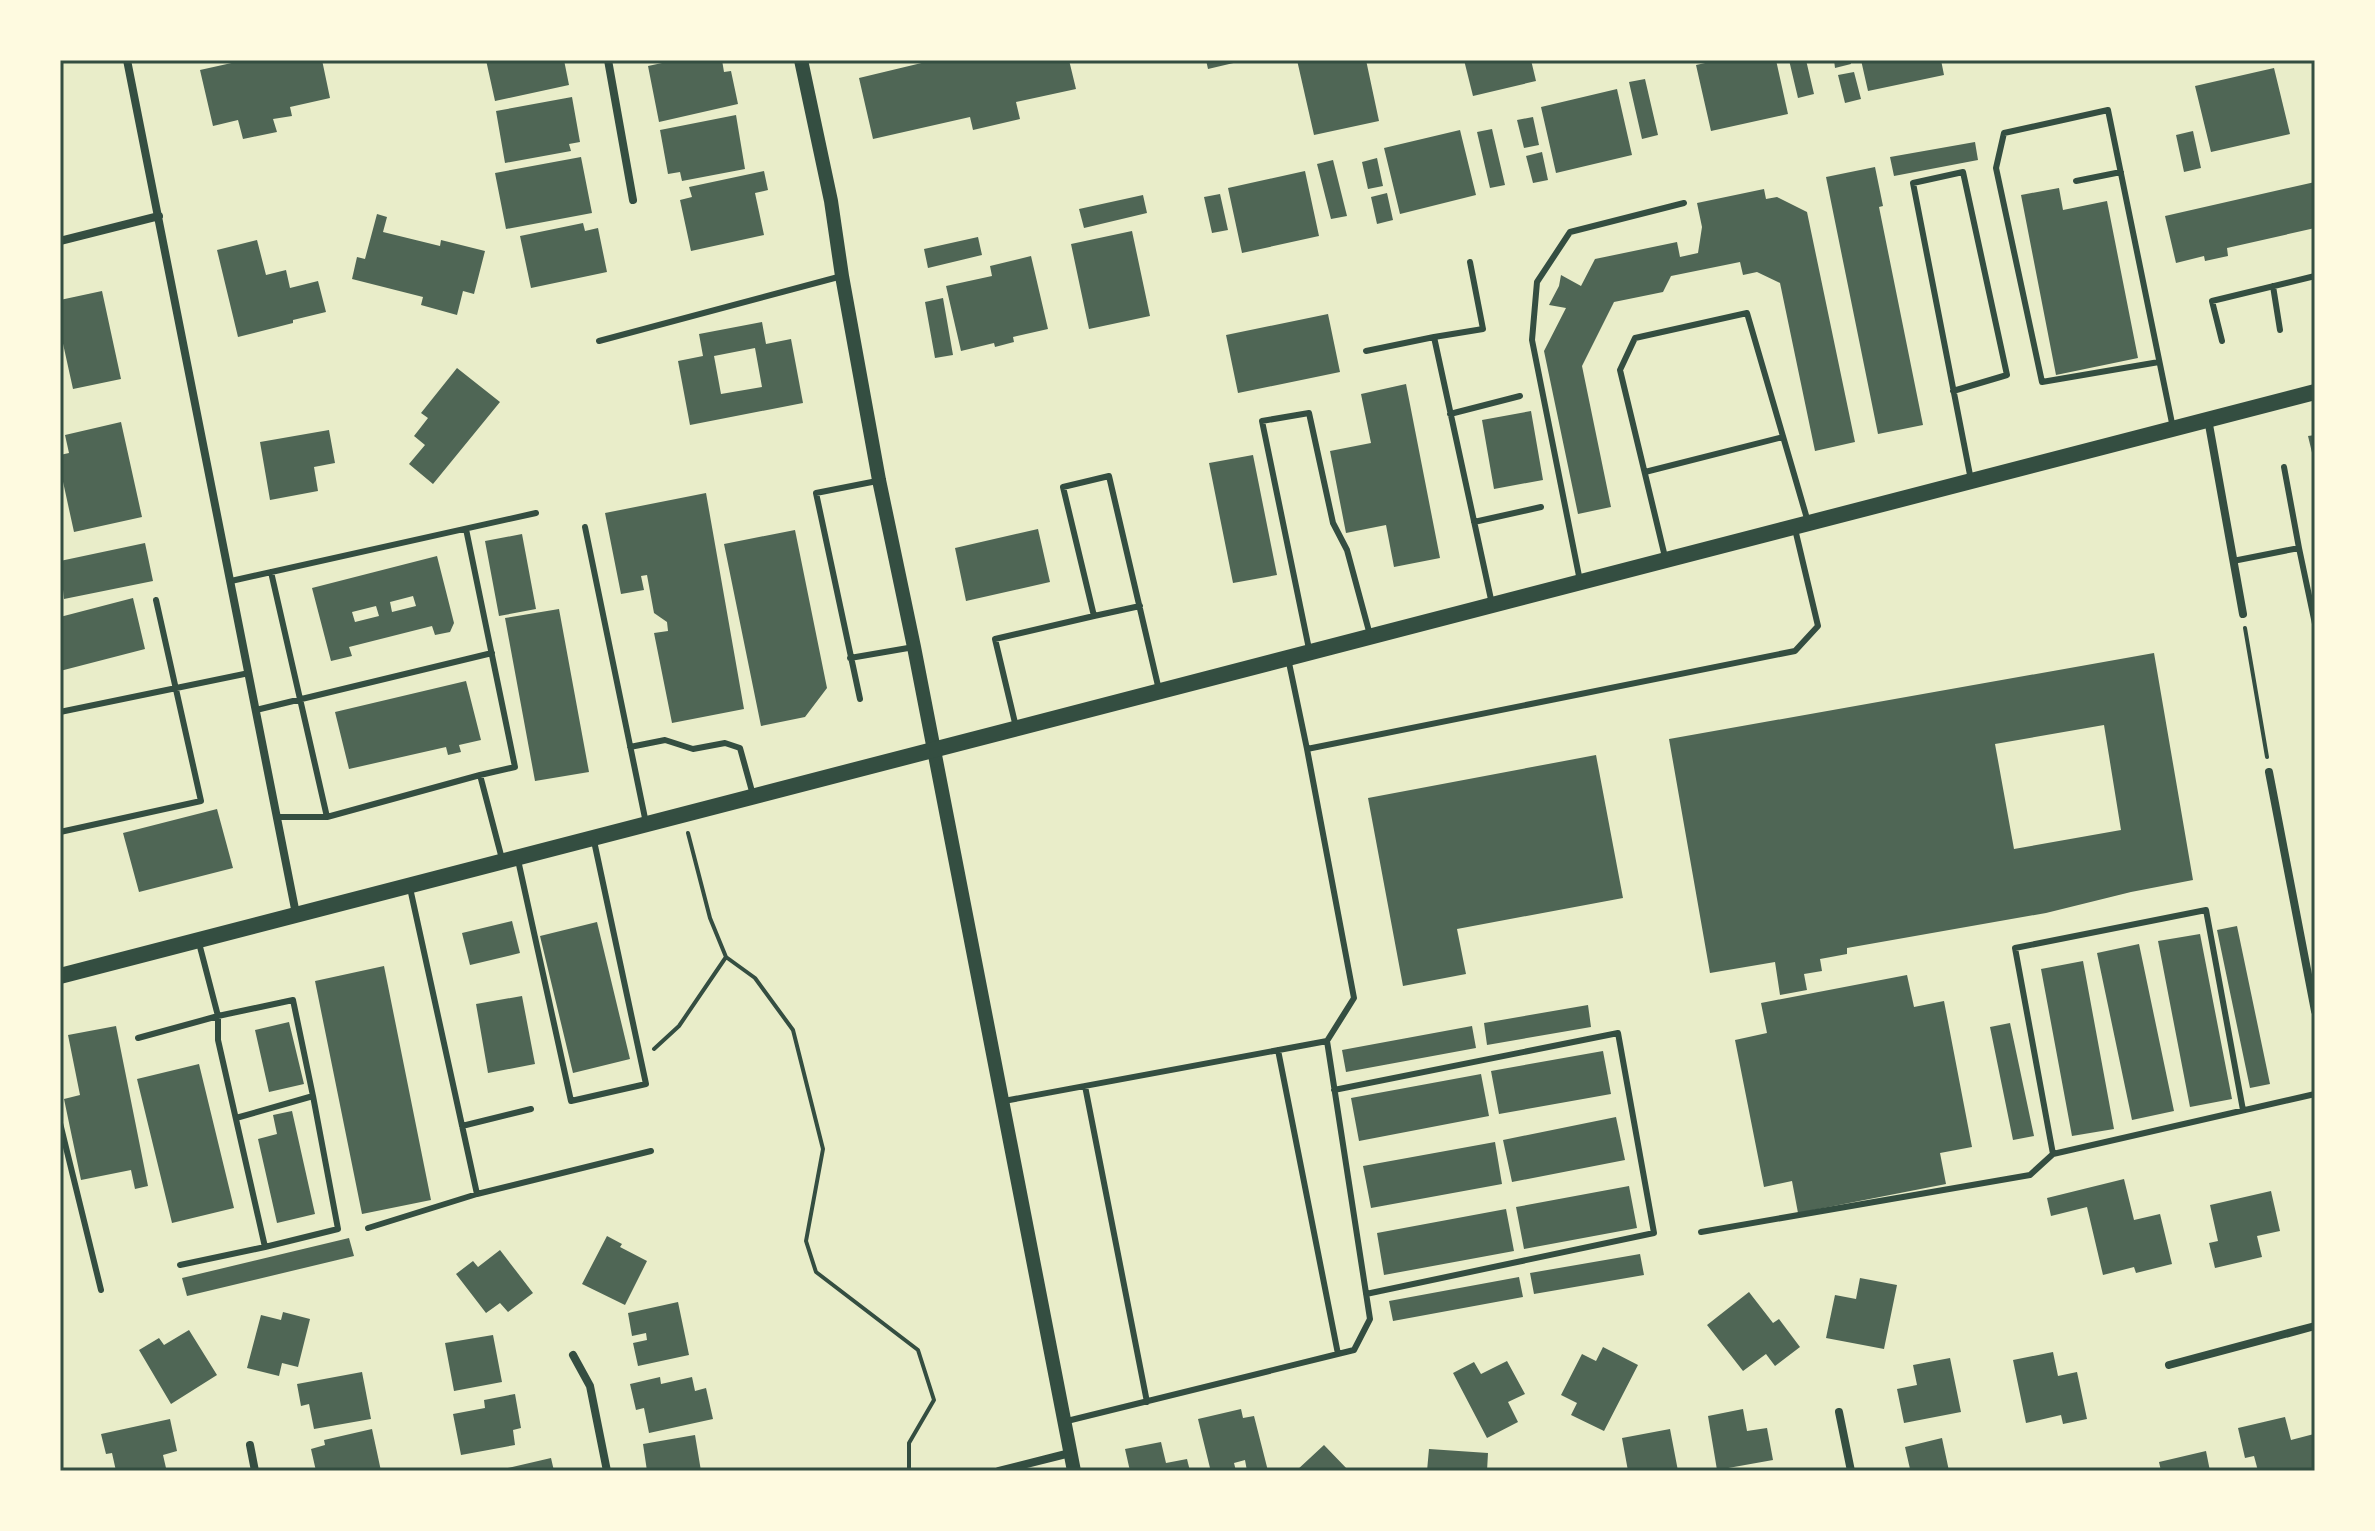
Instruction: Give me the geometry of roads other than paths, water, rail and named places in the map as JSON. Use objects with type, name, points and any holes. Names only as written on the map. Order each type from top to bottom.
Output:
[{"type":"main road","points":[[60,976],[2315,392]]},
{"type":"street","points":[[127,60],[296,914]]},
{"type":"street","points":[[608,60],[633,200]]},
{"type":"street","points":[[801,60],[831,201],[879,480],[1074,1471]]},
{"type":"street","points":[[60,241],[159,216]]},
{"type":"street","points":[[2208,419],[2243,614]]},
{"type":"street","points":[[2269,772],[2315,1011]]},
{"type":"street","points":[[2169,1365],[2315,1326]]},
{"type":"street","points":[[573,1355],[590,1386],[607,1471]]},
{"type":"street","points":[[1839,1412],[1851,1471]]},
{"type":"street","points":[[250,1445],[255,1471]]},
{"type":"street","points":[[999,1471],[1070,1453]]},
{"type":"lane","points":[[2159,362],[2042,382],[1996,168],[2004,133],[2108,110],[2173,428]]},
{"type":"lane","points":[[1953,391],[2007,375],[1963,172],[1913,183],[1953,391],[1971,480]]},
{"type":"lane","points":[[2076,181],[2121,172]]},
{"type":"lane","points":[[1580,581],[1532,340],[1537,282],[1570,232],[1684,203]]},
{"type":"lane","points":[[1366,351],[1483,329],[1470,262]]},
{"type":"lane","points":[[599,341],[842,276]]},
{"type":"lane","points":[[2222,341],[2212,301],[2315,276]]},
{"type":"lane","points":[[2273,286],[2280,330]]},
{"type":"lane","points":[[1307,749],[1795,651],[1818,626],[1783,437],[1747,313],[1635,338],[1620,370],[1666,559]]},
{"type":"lane","points":[[1434,337],[1492,604]]},
{"type":"lane","points":[[1450,414],[1520,396]]},
{"type":"lane","points":[[1310,651],[1262,421],[1309,413],[1333,523],[1347,550],[1370,635]]},
{"type":"lane","points":[[1645,472],[1783,437]]},
{"type":"lane","points":[[2284,467],[2315,624]]},
{"type":"lane","points":[[1094,616],[1063,487],[1109,476],[1159,690]]},
{"type":"lane","points":[[860,699],[816,493],[879,480]]},
{"type":"lane","points":[[1474,522],[1541,507]]},
{"type":"lane","points":[[231,581],[536,513]]},
{"type":"lane","points":[[585,527],[646,823]]},
{"type":"lane","points":[[277,817],[327,817],[515,767],[466,529]]},
{"type":"lane","points":[[2233,561],[2299,548]]},
{"type":"lane","points":[[271,572],[327,817]]},
{"type":"lane","points":[[60,832],[201,801],[156,600]]},
{"type":"lane","points":[[1016,727],[995,639],[1140,606]]},
{"type":"lane","points":[[850,658],[914,647]]},
{"type":"lane","points":[[256,710],[492,653]]},
{"type":"lane","points":[[1064,1422],[1354,1350],[1370,1319],[1327,1041],[1354,998],[1288,656]]},
{"type":"lane","points":[[60,712],[249,673]]},
{"type":"lane","points":[[630,747],[665,740],[693,749],[725,743],[734,745],[740,748],[753,795]]},
{"type":"lane","points":[[480,775],[510,858],[571,1101],[646,1084],[593,837]]},
{"type":"lane","points":[[409,885],[477,1194]]},
{"type":"lane","points":[[2053,1154],[2015,948],[2206,910],[2243,1110]]},
{"type":"lane","points":[[198,939],[218,1016],[218,1040],[265,1247]]},
{"type":"lane","points":[[138,1038],[293,1000],[338,1229],[180,1265]]},
{"type":"lane","points":[[1334,1090],[1618,1033],[1654,1233],[1366,1294]]},
{"type":"lane","points":[[1003,1102],[1327,1041]]},
{"type":"lane","points":[[1278,1050],[1338,1354]]},
{"type":"lane","points":[[1085,1086],[1147,1402]]},
{"type":"lane","points":[[1701,1232],[2030,1175],[2053,1154],[2315,1094]]},
{"type":"lane","points":[[236,1118],[313,1096]]},
{"type":"lane","points":[[462,1126],[531,1109]]},
{"type":"lane","points":[[60,1123],[101,1290]]},
{"type":"lane","points":[[368,1228],[477,1194],[651,1151]]}]
